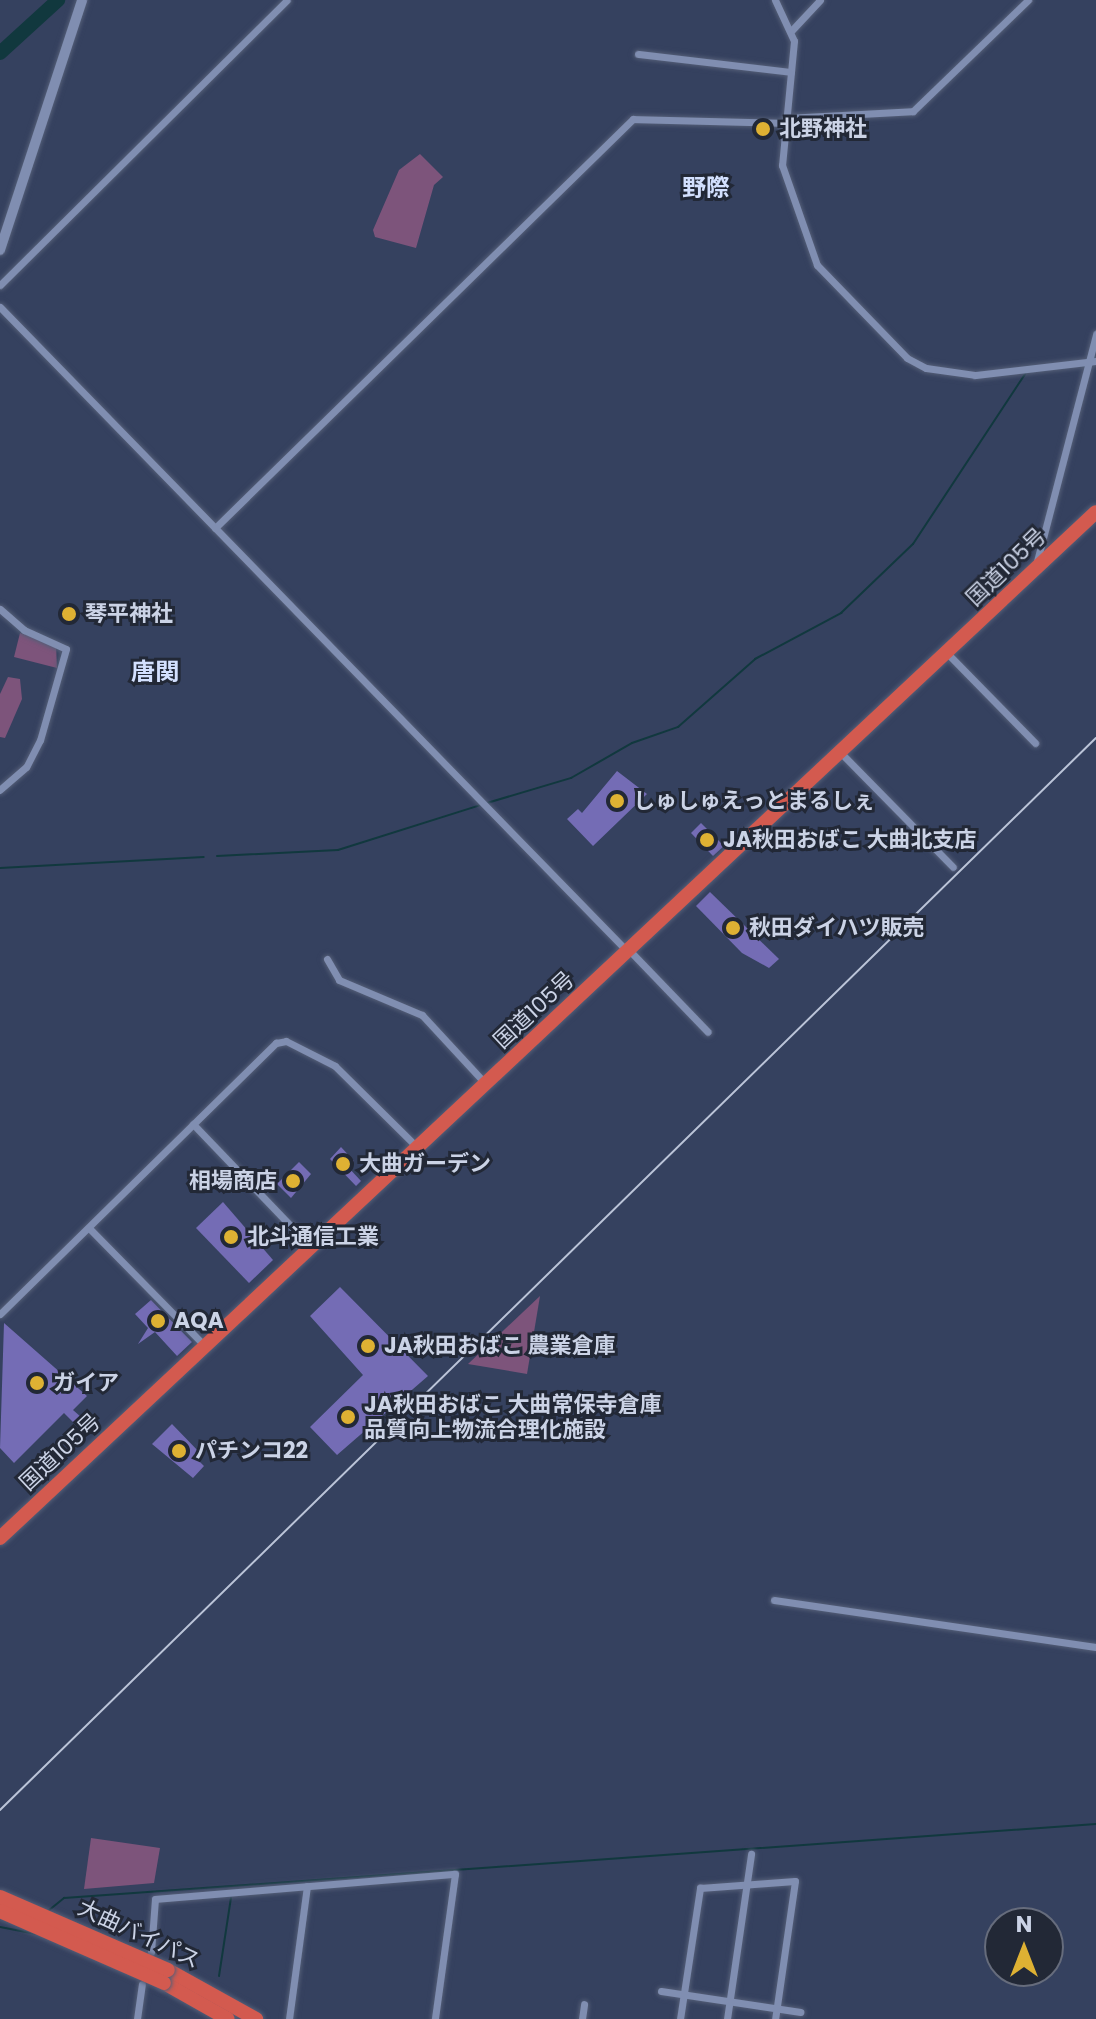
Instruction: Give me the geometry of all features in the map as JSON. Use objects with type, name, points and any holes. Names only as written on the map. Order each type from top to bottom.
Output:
[{"type":"highway","name":"国道105号","points":[[0,1538],[1096,512]]},
{"type":"highway","name":"大曲バイパス","points":[[0,1897],[256,2019]]},
{"type":"highway","name":"大曲バイパス","points":[[0,1911],[166,1976],[228,2019]]},
{"type":"street","points":[[0,250],[82,0]]},
{"type":"street","points":[[0,285],[287,0]]},
{"type":"street","points":[[775,0],[792,30],[784,176],[807,247],[817,265],[907,358],[952,375],[1092,361]]},
{"type":"street","points":[[792,30],[820,0]]},
{"type":"street","points":[[215,528],[633,119],[785,120],[913,111],[1028,0]]},
{"type":"street","points":[[638,54],[791,72]]},
{"type":"street","points":[[0,307],[708,1032]]},
{"type":"street","points":[[1035,571],[1092,361],[1096,334]]},
{"type":"street","points":[[0,609],[24,630],[66,649],[40,740],[20,774],[0,790]]},
{"type":"street","points":[[947,653],[1035,743]]},
{"type":"street","points":[[840,752],[953,867]]},
{"type":"street","points":[[327,959],[339,980],[422,1015],[486,1084]]},
{"type":"street","points":[[0,1314],[276,1043],[286,1041],[335,1066],[418,1148]]},
{"type":"street","points":[[193,1124],[312,1248]]},
{"type":"street","points":[[89,1228],[206,1347]]},
{"type":"street","points":[[774,1600],[1096,1647]]},
{"type":"street","points":[[727,2019],[751,1854]]},
{"type":"street","points":[[151,1952],[155,1899],[455,1874],[435,2019]]},
{"type":"street","points":[[680,2019],[700,1888],[795,1881],[775,2019]]},
{"type":"street","points":[[289,2019],[307,1886]]},
{"type":"street","points":[[137,2019],[142,1984]]},
{"type":"street","points":[[661,1991],[800,2012]]},
{"type":"street","points":[[582,2019],[584,2004]]},
{"type":"shaded area","points":[[420,154],[443,177],[434,185],[416,248],[375,237],[373,230],[399,170]]},
{"type":"shaded area","points":[[20,633],[56,644],[57,668],[14,657]]},
{"type":"shaded area","points":[[8,677],[20,679],[22,699],[5,738],[0,737],[0,694]]},
{"type":"shaded area","points":[[540,1296],[527,1374],[468,1364]]},
{"type":"shaded area","points":[[91,1838],[160,1848],[154,1883],[84,1889]]},
{"type":"building","name":"しゅしゅえっとまるしぇ","points":[[617,771],[647,794],[593,846],[567,819],[578,809],[582,813]]},
{"type":"building","name":"JA秋田おばこ 大曲北支店","points":[[701,823],[724,846],[713,856],[691,833]]},
{"type":"building","name":"秋田ダイハツ販売","points":[[710,892],[779,959],[769,968],[742,953],[696,906]]},
{"type":"building","name":"大曲ガーデン","points":[[341,1147],[354,1161],[348,1167],[361,1181],[356,1186],[330,1159]]},
{"type":"building","name":"相場商店","points":[[299,1162],[311,1174],[291,1198],[277,1184]]},
{"type":"building","name":"北斗通信工業","points":[[223,1202],[273,1260],[249,1283],[196,1228]]},
{"type":"building","name":"JA秋田おばこ 農業倉庫","points":[[340,1287],[428,1376],[337,1455],[310,1427],[363,1375],[310,1316]]},
{"type":"building","name":"AQA","points":[[151,1300],[192,1342],[177,1356],[155,1332],[138,1344],[148,1328],[135,1314]]},
{"type":"building","name":"ガイア","points":[[4,1323],[87,1396],[73,1410],[81,1417],[74,1423],[64,1413],[14,1463],[0,1448]]},
{"type":"building","name":"パチンコ22","points":[[172,1424],[202,1455],[198,1460],[204,1466],[193,1478],[152,1444]]},
{"type":"waterway","points":[[0,53],[58,0]]},
{"type":"waterway","points":[[487,803],[571,778],[632,743],[678,727],[755,659],[841,613],[913,544],[1025,374]]},
{"type":"waterway","points":[[217,856],[338,850],[481,805]]},
{"type":"waterway","points":[[0,868],[204,857]]},
{"type":"waterway","points":[[48,1911],[64,1898],[1096,1824]]},
{"type":"waterway","points":[[219,1976],[231,1898]]},
{"type":"waterway","points":[[0,1927],[36,1934]]},
{"type":"railway","points":[[0,1810],[1096,738]]},
{"type":"place","name":"北野神社","points":[[763,129]]},
{"type":"place","name":"琴平神社","points":[[69,614]]},
{"type":"place","name":"しゅしゅえっとまるしぇ","points":[[617,801]]},
{"type":"place","name":"JA秋田おばこ 大曲北支店","points":[[707,840]]},
{"type":"place","name":"秋田ダイハツ販売","points":[[733,928]]},
{"type":"place","name":"大曲ガーデン","points":[[343,1164]]},
{"type":"place","name":"相場商店","points":[[293,1181]]},
{"type":"place","name":"北斗通信工業","points":[[231,1237]]},
{"type":"place","name":"AQA","points":[[158,1321]]},
{"type":"place","name":"JA秋田おばこ 農業倉庫","points":[[368,1346]]},
{"type":"place","name":"ガイア","points":[[37,1383]]},
{"type":"place","name":"JA秋田おばこ 大曲常保寺倉庫 品質向上物流合理化施設","points":[[348,1417]]},
{"type":"place","name":"パチンコ22","points":[[179,1451]]},
{"type":"district","name":"野際","points":[[706,188]]},
{"type":"district","name":"唐関","points":[[155,672]]}]
